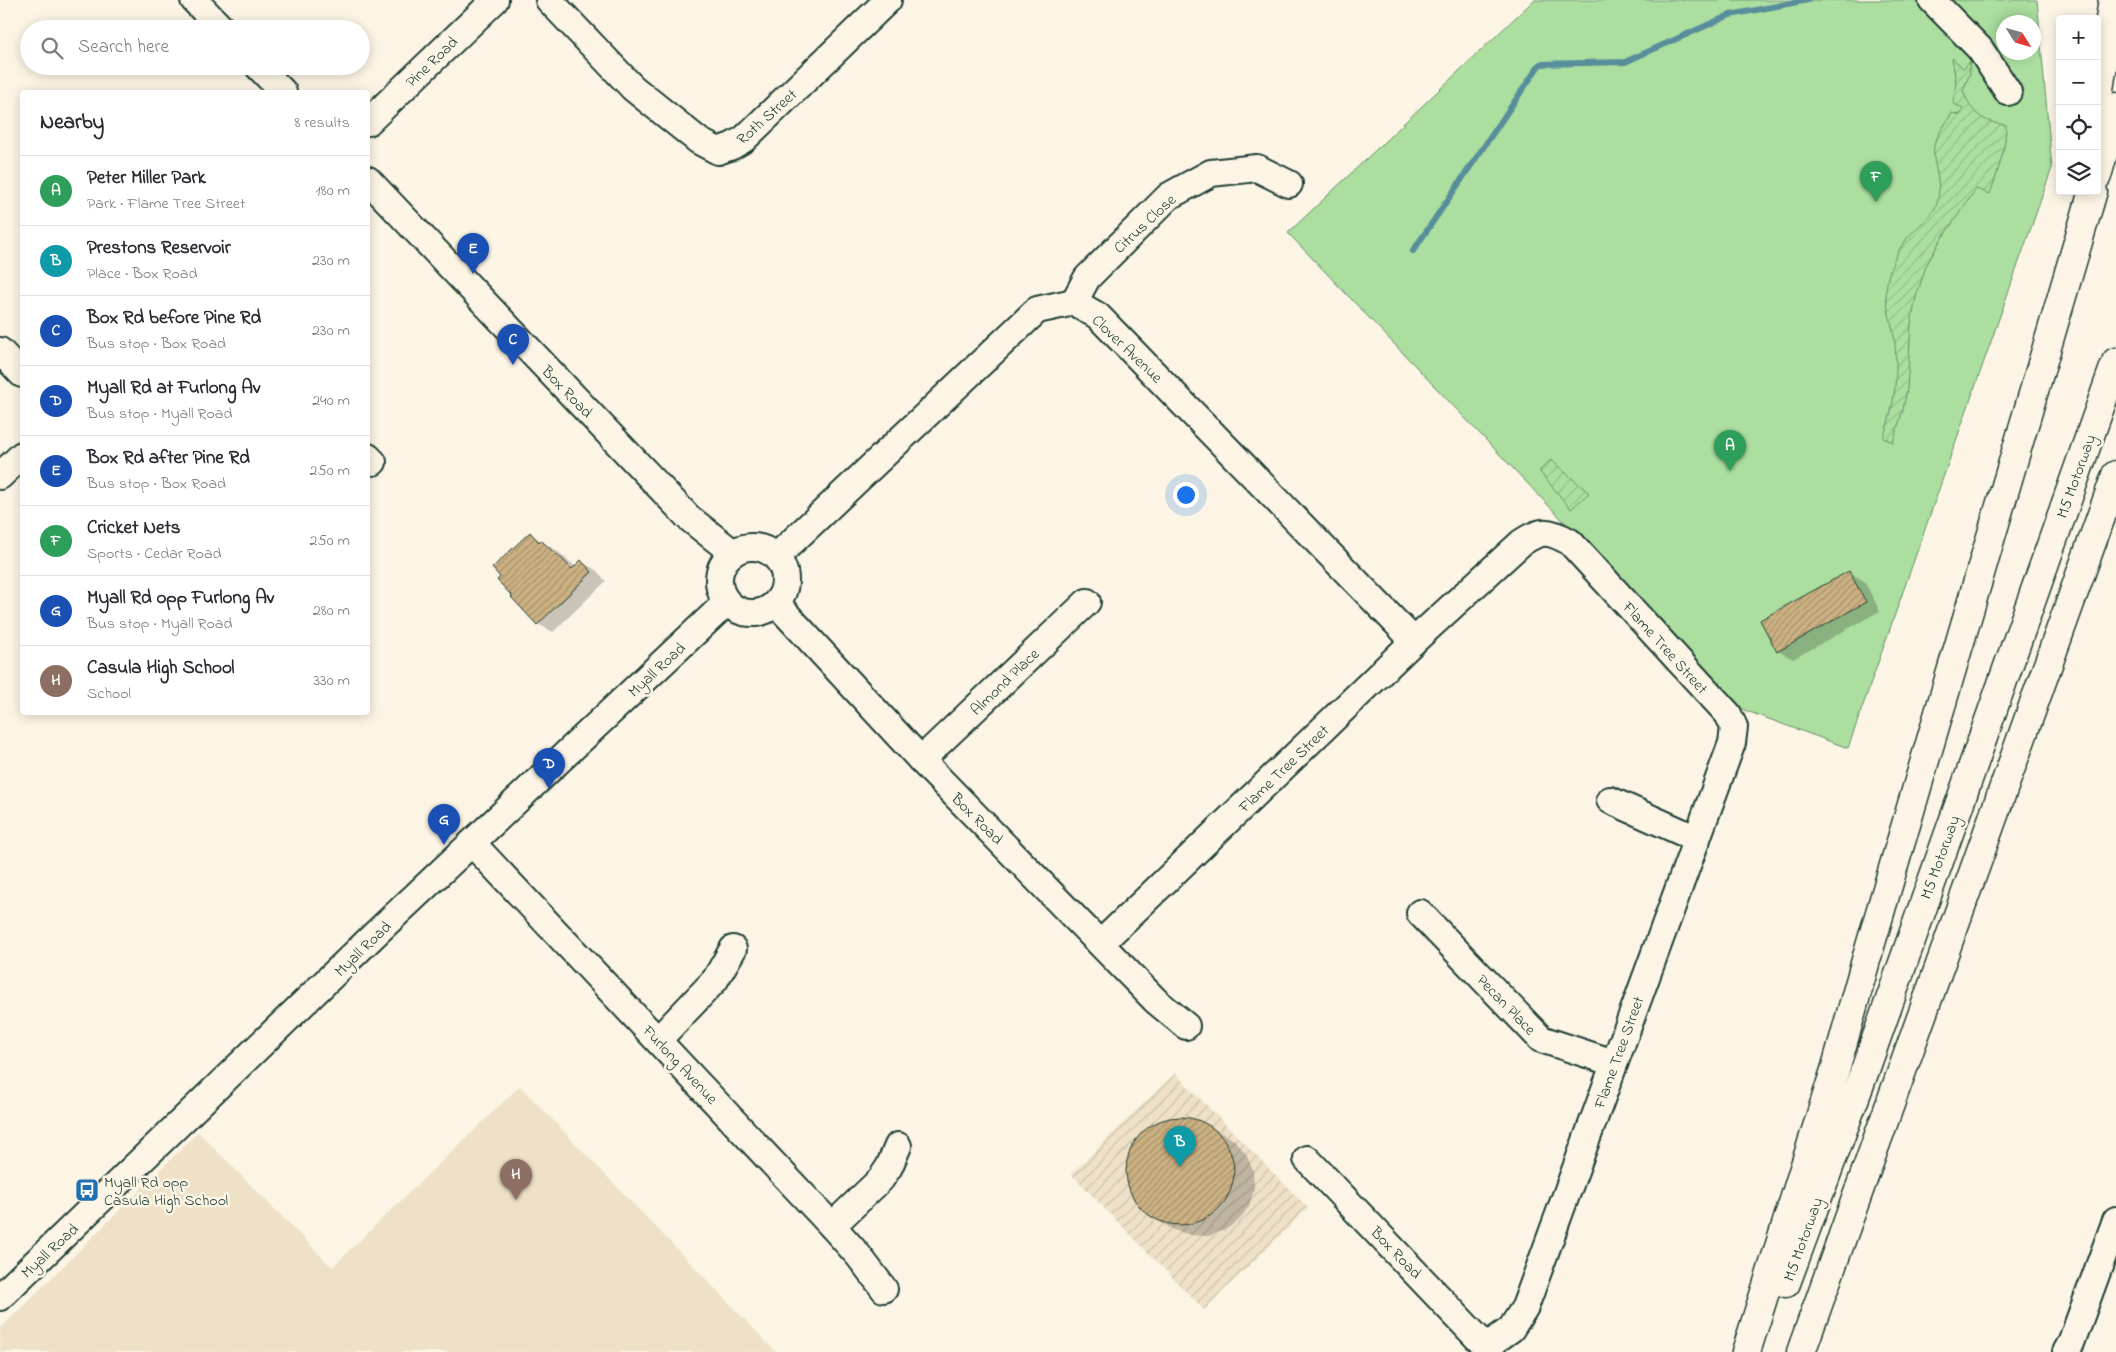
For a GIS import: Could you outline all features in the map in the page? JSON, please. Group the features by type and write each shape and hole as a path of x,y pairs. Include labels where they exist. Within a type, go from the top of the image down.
{"highway":[{"path":"2101,76 2113,0"},
{"path":"2101,161 2116,106"},
{"path":"1929,752 2075,195"},
{"path":"1746,1352 1836,1067 1868,950 1929,752 2092,195"},
{"name":"M5 Motorway","path":"1760,1352 1864,1073 2116,362"},
{"path":"1801,1352 2116,474"}],"street":[{"path":"194,0 213,20"},
{"name":"Pine Road","path":"370,120 495,0"},
{"name":"Roth Street","path":"549,0 633,88 699,141 718,152 744,138 888,0"},
{"path":"1932,0 1980,48 2008,92"},
{"path":"267,75 281,90"},
{"name":"Citrus Close","path":"1074,302 1087,278 1168,196 1211,174 1257,168 1289,184"},
{"name":"Box Road","path":"370,182 689,518 733,553"},
{"path":"776,557 1037,310 1074,302"},
{"name":"Clover Avenue","path":"1074,302 1098,316 1414,641"},
{"path":"0,351 20,372"},
{"path":"0,476 20,457"},
{"name":"Flame Tree Street","path":"1101,943 1414,641 1521,543 1534,534 1554,533 1570,542 1728,714 1734,727 1732,743 1525,1307 1511,1328 1489,1349"},
{"path":"754,546 764,549 776,557 785,573 786,584 783,594 768,610 757,614 746,613 735,609 727,602 718,582 720,570 725,560 733,553 743,548 754,546"},
{"name":"Myall Road","path":"0,1296 373,936 727,602"},
{"name":"Almond Place","path":"920,760 1087,602"},
{"name":"Box Road","path":"776,603 920,760 1101,943 1156,1002 1186,1026"},
{"path":"1610,800 1697,839"},
{"name":"Furlong Avenue","path":"472,843 832,1226 858,1255 884,1289"},
{"name":"Pecan Place","path":"1420,912 1541,1039 1614,1063"},
{"path":"658,1040 715,980 733,949"},
{"path":"832,1226 881,1179 889,1167 898,1146"},
{"name":"Box Road","path":"1307,1159 1489,1349"},
{"path":"2066,1352 2116,1220"}],"shaded area":[{"path":"1175,1073 1308,1208 1204,1310 1071,1174"},
{"path":"520,1086 776,1352 0,1352 0,1329 198,1132 332,1267"}],"green space":[{"path":"1534,0 2037,0 2038,15 1996,15 1996,60 2041,60 2041,45 2052,168 1848,748 1744,710 1288,233"},
{"path":"1952,58 1964,69 1969,62 1970,73 1963,91 1970,106 1979,116 1990,122 2006,125 2005,143 1990,194 1976,189 1940,241 1926,266 1916,297 1911,324 1907,389 1893,442 1883,438 1893,401 1896,376 1893,332 1887,303 1887,284 1891,268 1901,246 1925,221 1936,206 1939,189 1934,157 1935,142 1952,113 1960,115 1963,109 1953,103 1956,83"},
{"path":"1551,460 1589,493 1571,509 1540,472"}],"building":[{"path":"530,532 539,542 541,540 572,569 581,560 592,572 537,625 497,580 500,577 492,568"},
{"path":"1849,571 1866,602 1777,652 1760,620"},
{"path":"1180,1117 1201,1121 1219,1132 1230,1150 1234,1171 1230,1192 1219,1210 1201,1221 1180,1225 1159,1221 1141,1210 1130,1192 1126,1171 1130,1150 1141,1132 1159,1121"}],"waterway":[{"path":"1413,251 1540,64 1625,62 1730,15 1808,0"}],"place":[{"name":"Cricket Nets","path":"1876,202"},
{"name":"Box Rd after Pine Rd","path":"473,274"},
{"name":"Box Rd before Pine Rd","path":"513,365"},
{"name":"Peter Miller Park","path":"1730,471"},
{"name":"Myall Rd at Furlong Av","path":"549,789"},
{"name":"Myall Rd opp Furlong Av","path":"444,845"},
{"name":"Prestons Reservoir","path":"1180,1167"},
{"name":"Myall Rd opp Casula High School","path":"87,1190"},
{"name":"Casula High School","path":"516,1200"}]}
